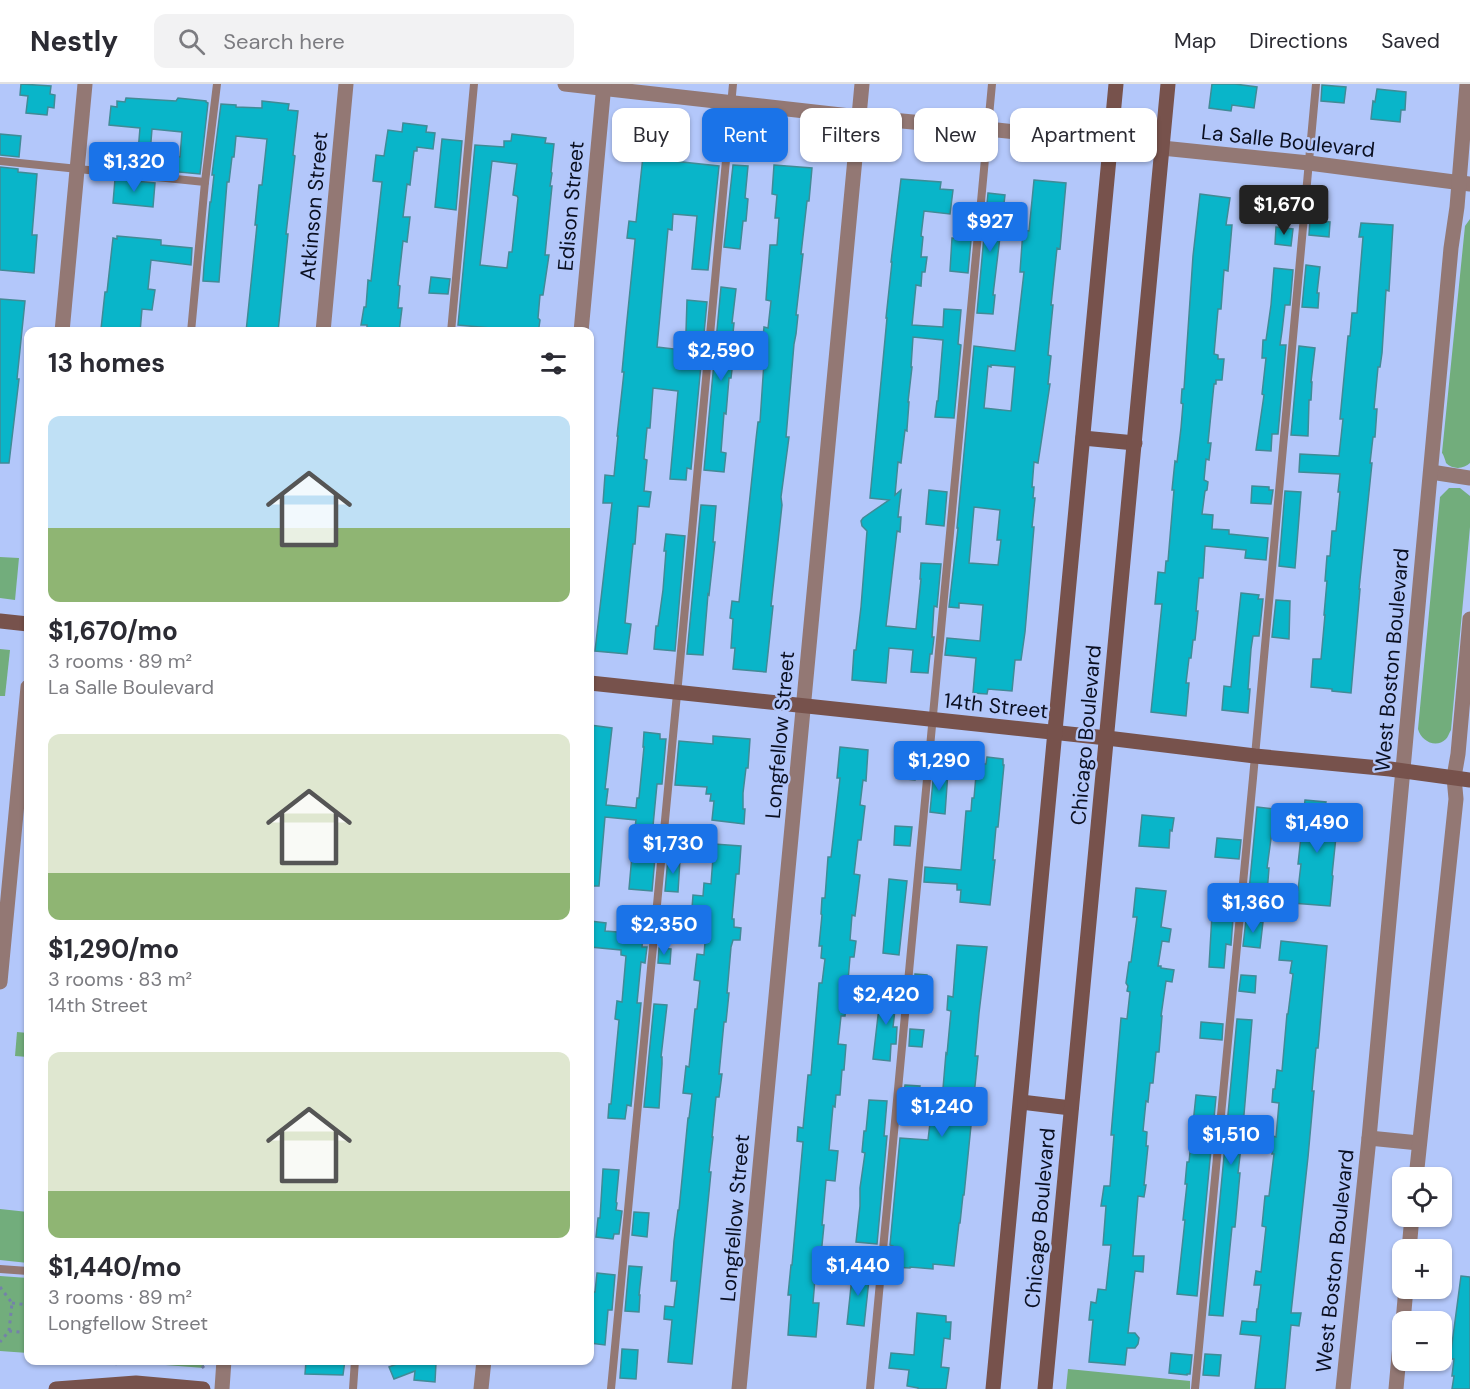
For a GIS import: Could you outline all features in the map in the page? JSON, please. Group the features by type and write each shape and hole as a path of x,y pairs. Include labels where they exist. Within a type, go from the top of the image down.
{"street":[{"path":"62,327 85,84"},
{"name":"Atkinson Street","path":"323,327 346,84"},
{"name":"La Salle Boulevard","path":"565,84 604,86 800,110"},
{"name":"Longfellow Street","path":"860,108 862,84"},
{"name":"Chicago Boulevard","path":"1114,108 1116,84"},
{"name":"Chicago Boulevard","path":"1045,1389 1168,84"},
{"name":"West Boston Boulevard","path":"1343,1389 1369,1138 1431,472 1464,183 1467,84"},
{"name":"Edison Street","path":"581,327 604,86"},
{"name":"La Salle Boulevard","path":"1157,147 1309,163 1464,183"},
{"name":"Longfellow Street","path":"740,1389 855,162"},
{"name":"Chicago Boulevard","path":"993,1389 1108,162"},
{"path":"1083,438 1135,443"},
{"path":"1431,472 1470,478"},
{"path":"1417,1167 1456,800 1454,777 1470,619"},
{"path":"0,621 24,624"},
{"name":"14th Street","path":"594,683 1402,770 1470,780"},
{"path":"0,982 24,729"},
{"path":"1021,1102 1071,1108"},
{"name":"West Boston Boulevard","path":"1369,1138 1419,1143"},
{"path":"222,1389 224,1365"},
{"path":"481,1389 483,1365"},
{"path":"1396,1389 1398,1371"},
{"path":"56,1389 136,1383 203,1389"}],"lane":[{"path":"191,327 217,84"},
{"path":"451,327 474,84"},
{"path":"612,1389 733,84"},
{"path":"989,108 992,84"},
{"path":"1195,1389 1316,84"},
{"path":"0,161 205,182"},
{"path":"870,1389 984,162"},
{"path":"0,1269 24,1271"},
{"path":"353,1389 355,1365"}],"path":[{"path":"0,1287 12,1303 9,1331 0,1342"},
{"path":"12,1303 24,1304"},
{"path":"9,1331 24,1333"}],"green space":[{"path":"1470,219 1470,463 1458,468 1446,463 1442,453 1465,226"},
{"path":"1449,488 1460,488 1470,496 1470,527 1451,730 1446,739 1434,743 1422,737 1418,729 1440,497"},
{"path":"0,557 19,558 15,600 0,598"},
{"path":"0,649 10,650 5,696 0,696"},
{"path":"17,1032 24,1033 24,1057 15,1056"},
{"path":"0,1209 24,1212 24,1263 0,1260"},
{"path":"0,1276 24,1278 24,1353 0,1351"},
{"path":"165,1365 204,1365 204,1368"},
{"path":"1068,1369 1190,1381 1190,1389 1066,1389"}],"building":[{"path":"21,84 51,86 50,94 55,95 54,108 48,107 47,115 26,113 28,96 20,95"},
{"path":"1212,84 1257,87 1254,108 1232,105 1231,111 1209,108"},
{"path":"1322,85 1346,87 1344,103 1321,101"},
{"path":"1377,89 1406,92 1405,110 1401,110 1400,122 1371,119"},
{"path":"126,98 176,101 178,98 206,101 208,103 200,174 115,166 117,150 138,152 140,128 109,125 111,106 117,107 117,101 125,102","holes":["152,129 182,132 180,157 150,154"]},
{"path":"262,101 289,104 288,110 298,111 279,327 247,327 259,185 262,185 267,139 236,136 234,157 232,157 229,182 227,182 219,282 203,281 221,104 262,108"},
{"path":"403,123 427,126 426,132 435,133 433,149 417,147 417,151 414,151 410,185 407,184 403,217 410,217 407,242 403,241 398,285 400,286 398,308 402,308 400,327 367,327 367,325 361,325 364,307 366,307 368,280 371,281 382,182 373,181 376,155 384,156 388,130 402,132"},
{"path":"0,134 21,136 19,157 0,155"},
{"path":"512,134 546,138 545,143 554,144 545,255 549,255 543,295 540,295 539,327 458,325 475,145 504,147 504,141 511,141","holes":["492,161 517,164 513,195 518,198 512,252 509,252 507,268 480,265"]},
{"path":"442,139 462,141 456,210 435,207"},
{"path":"642,162 682,162 719,166 708,270 692,269 697,216 673,214 672,230 668,229 657,347 682,350 684,332 686,332 687,300 707,302 691,469 687,468 686,480 670,479 678,391 653,388 650,428 647,428 644,459 647,460 644,491 651,492 649,507 638,506 625,623 631,624 627,654 595,651 612,503 603,503 605,475 614,476 635,241 635,239 627,238 629,221 636,222"},
{"path":"733,165 748,166 745,198 748,199 746,221 743,221 740,249 724,247"},
{"path":"774,165 812,168 801,254 803,254 786,437 789,437 781,497 766,672 733,669 735,648 731,648 733,619 730,618 732,601 739,602 756,439 758,422 760,422 764,362 756,361 758,347 762,347 764,327 768,328 771,301 766,300 770,245 777,245 779,218 775,218 777,195 772,194"},
{"path":"0,167 37,174 32,235 37,235 34,273 0,270"},
{"path":"115,179 155,183 153,207 113,203"},
{"path":"901,179 941,182 940,189 953,190 950,214 924,211 921,257 927,257 925,272 922,272 921,286 916,285 912,325 943,327 944,309 961,310 958,344 961,345 954,418 935,417 943,340 913,337 907,431 905,430 901,463 898,462 895,495 901,490 898,517 901,517 900,532 897,531 886,626 916,629 921,563 941,564 937,607 934,606 932,637 934,637 928,673 911,672 913,650 889,648 886,683 852,680 867,531 861,521 889,500 870,498 891,262"},
{"path":"1034,180 1066,183 1060,249 1057,248 1051,305 1053,305 1048,355 1051,356 1048,384 1050,384 1038,463 1034,462 1032,487 1034,487 1033,498 1035,498 1032,527 1034,527 1021,660 1015,660 1012,691 988,689 987,694 973,693 976,658 945,655 947,638 980,641 983,605 959,603 959,608 949,607 974,346 1015,351 1024,272 1020,272 1023,230 1029,231","holes":["991,365 1015,367 1011,411 984,408 988,366 991,367","974,507 1000,510 997,540 1001,540 998,565 969,563"]},
{"path":"988,193 1005,195 993,295 995,295 993,314 977,313"},
{"path":"1200,194 1230,198 1226,225 1232,225 1228,271 1224,270 1214,354 1218,355 1218,359 1224,359 1222,380 1216,380 1214,384 1208,443 1211,443 1209,460 1206,459 1204,480 1208,482 1202,514 1213,515 1212,529 1229,530 1229,534 1268,538 1266,560 1245,558 1246,550 1205,546 1203,578 1199,578 1195,640 1193,640 1191,658 1189,658 1186,683 1189,683 1186,716 1151,712 1162,604 1155,604 1158,572 1165,573 1166,561 1168,561 1174,490 1172,490 1181,428 1182,389 1184,389 1193,256"},
{"path":"1310,220 1330,222 1329,237 1309,235"},
{"path":"1361,223 1393,225 1389,291 1386,290 1382,353 1380,367 1378,367 1374,409 1377,409 1375,437 1373,437 1370,463 1372,463 1351,693 1311,687 1313,659 1321,659 1327,556 1330,556 1332,531 1336,531 1340,474 1299,472 1300,454 1339,456 1348,336 1350,336 1352,313 1357,313 1363,237 1359,237"},
{"path":"1276,227 1293,229 1291,246 1275,244"},
{"path":"117,236 161,240 161,245 192,248 191,265 151,260 148,289 155,290 152,310 142,309 140,327 101,327 113,238 117,239"},
{"path":"952,238 971,240 968,273 950,271"},
{"path":"1306,265 1320,267 1318,308 1302,307"},
{"path":"1274,268 1293,270 1290,305 1285,305 1280,345 1286,345 1278,434 1272,434 1271,451 1256,450 1264,395 1262,394 1266,358 1262,358 1263,340 1266,340"},
{"path":"431,277 450,279 448,294 429,293"},
{"path":"721,287 736,289 731,353 734,353 726,414 724,413 721,452 726,453 724,472 704,470"},
{"path":"0,299 25,301 9,463 0,463"},
{"path":"1299,346 1315,348 1311,400 1309,400 1308,436 1291,435"},
{"path":"1252,486 1269,487 1269,490 1273,490 1271,504 1251,503"},
{"path":"929,490 947,492 944,526 926,524"},
{"path":"1285,491 1301,492 1295,568 1279,566"},
{"path":"701,505 716,506 713,542 715,542 703,655 687,654"},
{"path":"666,534 685,536 675,651 654,649 663,590"},
{"path":"1241,593 1259,595 1258,599 1263,599 1259,636 1253,636 1251,649 1248,713 1222,710 1224,686 1231,687"},
{"path":"1276,600 1290,601 1289,639 1272,637"},
{"path":"594,726 612,728 605,789 608,789 606,805 636,808 637,798 639,798 644,732 660,734 660,739 666,739 662,784 657,784 648,857 655,857 652,891 629,889 636,820 605,817 599,886 594,886"},
{"path":"713,736 750,739 743,793 744,824 712,820 714,801 710,801 711,794 706,794 707,787 675,785 679,741 713,744"},
{"path":"840,747 868,750 866,781 863,780 860,805 865,806 854,874 860,875 855,916 852,915 850,940 856,941 854,957 850,957 845,1016 841,1016 838,1044 846,1045 844,1070 842,1070 840,1095 836,1095 835,1107 833,1106 829,1150 838,1151 835,1181 826,1180 821,1255 817,1254 813,1303 819,1303 816,1337 788,1335 791,1295 788,1295 803,1142 797,1141 798,1127 803,1128 808,1075 811,1075 819,983 822,983 825,959 821,958 822,946 819,946 822,898 825,898 828,857 831,857 840,778 837,778"},
{"path":"987,757 1003,759 1004,765 990,905 960,902 961,890 957,890 957,884 924,882 925,867 961,870 966,811 971,811 977,764 986,764"},
{"path":"899,761 916,763 915,780 897,778"},
{"path":"934,770 948,771 945,814 930,812"},
{"path":"1305,800 1326,802 1325,806 1339,808 1330,906 1292,903 1293,889 1298,890 1301,864 1298,864"},
{"path":"1257,807 1275,809 1267,868 1269,868 1267,893 1249,891"},
{"path":"1142,815 1174,818 1172,831 1170,830 1169,848 1139,846"},
{"path":"895,826 912,827 910,846 894,845"},
{"path":"1217,838 1241,840 1239,859 1215,857"},
{"path":"714,844 741,846 732,919 734,919 734,927 741,928 740,940 733,940 731,947 727,993 729,993 719,1074 722,1074 719,1097 716,1097 692,1364 668,1362 672,1320 664,1319 665,1306 674,1307 677,1281 671,1281 674,1241 692,1094 683,1093 686,1066 689,1067 700,981 694,980 697,954 704,955 706,929 703,929 705,909 692,908 693,895 703,896 704,883 711,884"},
{"path":"668,858 680,859 678,892 665,891"},
{"path":"889,879 907,881 899,955 883,953"},
{"path":"1136,888 1166,891 1161,927 1171,929 1169,942 1162,941 1158,966 1174,970 1172,982 1166,981 1159,1052 1156,1052 1153,1083 1150,1083 1148,1102 1146,1101 1143,1131 1147,1132 1146,1146 1148,1146 1144,1185 1146,1185 1144,1197 1138,1196 1133,1256 1144,1256 1143,1272 1135,1271 1128,1333 1135,1333 1139,1338 1135,1348 1127,1348 1125,1365 1089,1362 1093,1320 1089,1320 1091,1302 1096,1303 1098,1289 1106,1290 1111,1245 1103,1245 1106,1206 1101,1206 1104,1186 1110,1186 1114,1135 1111,1135 1121,1018 1127,1019 1130,992 1127,991 1126,983 1137,917 1133,917"},
{"path":"1212,914 1233,918 1231,945 1226,944 1224,968 1209,967"},
{"path":"1246,920 1263,922 1260,948 1243,946"},
{"path":"594,922 606,923 605,931 643,934 642,947 647,947 645,963 641,962 637,1003 641,1003 631,1106 627,1105 625,1119 608,1118 619,1020 615,1019 617,1001 622,1002 626,956 621,955 621,950 594,947"},
{"path":"1281,941 1327,946 1291,1313 1301,1313 1299,1326 1291,1325 1285,1389 1255,1389 1261,1336 1240,1334 1242,1321 1256,1322 1261,1285 1254,1285 1256,1271 1261,1272 1266,1227 1262,1226 1265,1196 1269,1196 1274,1154 1272,1154 1273,1136 1276,1137 1279,1103 1272,1102 1273,1089 1275,1089 1277,1070 1282,1071 1293,974 1290,973 1292,961 1279,960"},
{"path":"957,945 987,947 975,1056 978,1056 964,1195 954,1266 933,1264 933,1269 892,1267 893,1246 890,1245 900,1138 928,1140 930,1123 940,1124 951,1011 947,1010 948,996 953,997"},
{"path":"659,948 671,949 670,964 658,963"},
{"path":"915,974 927,975 926,991 914,990"},
{"path":"1241,975 1256,976 1255,993 1239,991"},
{"path":"881,990 897,992 893,1027 897,1027 896,1044 891,1044 890,1061 873,1059"},
{"path":"654,1004 667,1005 661,1057 659,1108 644,1107"},
{"path":"1237,1019 1252,1020 1235,1227 1232,1227 1223,1316 1209,1315"},
{"path":"1201,1022 1223,1024 1222,1040 1200,1038"},
{"path":"910,1029 924,1030 922,1047 909,1046"},
{"path":"905,1085 920,1086 918,1104 903,1102"},
{"path":"1196,1095 1216,1097 1197,1296 1177,1294 1185,1220 1183,1220 1187,1162 1189,1162"},
{"path":"869,1100 887,1101 884,1136 887,1136 877,1244 856,1242 865,1153 862,1152"},
{"path":"603,1169 619,1170 616,1210 622,1211 619,1234 614,1234 613,1239 596,1237 598,1218 600,1218"},
{"path":"634,1212 649,1213 647,1237 632,1235"},
{"path":"629,1266 642,1267 639,1312 625,1311"},
{"path":"853,1268 870,1270 864,1326 847,1324"},
{"path":"597,1273 615,1275 612,1310 608,1310 605,1345 594,1344"},
{"path":"1461,1276 1470,1277 1470,1389 1452,1389 1454,1359 1452,1359"},
{"path":"917,1313 946,1316 946,1322 951,1322 950,1339 944,1338 941,1367 949,1368 946,1389 918,1389 907,1386 909,1370 889,1368 891,1353 914,1355"},
{"path":"622,1349 638,1350 636,1379 620,1378"},
{"path":"1171,1353 1192,1355 1190,1374 1169,1373"},
{"path":"1205,1354 1221,1355 1219,1376 1203,1375"},
{"path":"306,1365 344,1365 343,1375 305,1374"},
{"path":"436,1365 435,1382 414,1380 415,1371 394,1379 389,1367"}]}
